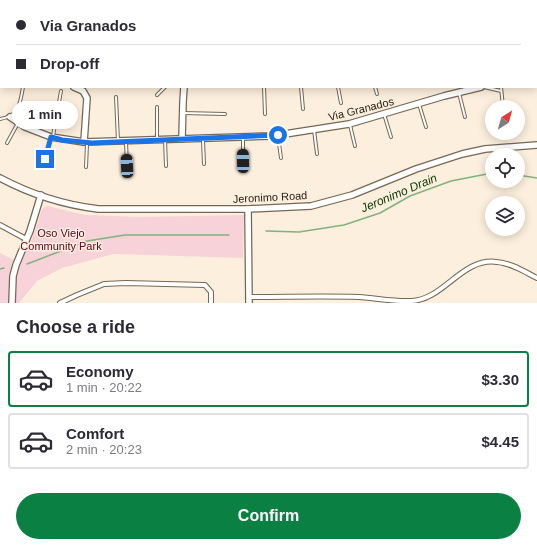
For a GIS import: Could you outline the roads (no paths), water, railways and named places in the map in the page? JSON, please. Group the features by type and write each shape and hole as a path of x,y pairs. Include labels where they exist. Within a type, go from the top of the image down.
{"street":[{"path":"76,88 83,91 87,98 85,142"},
{"path":"182,140 184,88"},
{"name":"Via Granados","path":"10,117 25,127 52,137 85,142 182,140 278,135 349,124 476,88"},
{"name":"Jeronimo Road","path":"0,178 41,195 66,203 98,208 248,209 311,206 352,195 416,169 462,154 485,149 537,145"},
{"path":"12,303 15,269 41,195"},
{"path":"248,209 249,300 359,297 412,301 425,298 438,291 468,269 476,265 497,262 507,264 537,278"},
{"path":"0,225 26,239"},
{"path":"60,303 104,284 126,283 205,285 211,292 211,303"}],"lane":[{"path":"296,0 301,0"},
{"path":"0,119 10,117 18,109 20,106 23,88"},
{"path":"158,95 164,88"},
{"path":"264,88 265,114"},
{"path":"301,88 303,109"},
{"path":"338,88 341,103"},
{"path":"375,88 377,94"},
{"path":"488,88 501,91 502,100"},
{"path":"45,159 52,137 61,91"},
{"path":"458,92 465,117"},
{"path":"116,97 118,142"},
{"path":"419,104 426,127"},
{"path":"156,107 157,140"},
{"path":"182,113 225,114"},
{"path":"384,113 391,137"},
{"path":"7,143 18,123"},
{"path":"349,124 355,146"},
{"path":"314,129 317,154"},
{"path":"278,135 281,158"},
{"path":"243,137 243,161"},
{"path":"203,138 204,164"},
{"path":"165,140 166,166"},
{"path":"126,141 127,166"},
{"path":"85,142 86,167"}],"waterway":[{"name":"Jeronimo Drain","path":"266,231 299,232 344,225 380,213 410,196 451,181 485,174"},
{"name":"Jeronimo Drain","path":"525,176 537,178"},
{"name":"Jeronimo Drain","path":"27,264 87,241 125,235 229,235"},
{"name":"Jeronimo Drain","path":"0,269 4,268"}],"park label":[{"name":"Oso Viejo Community Park","path":"61,239"}]}
